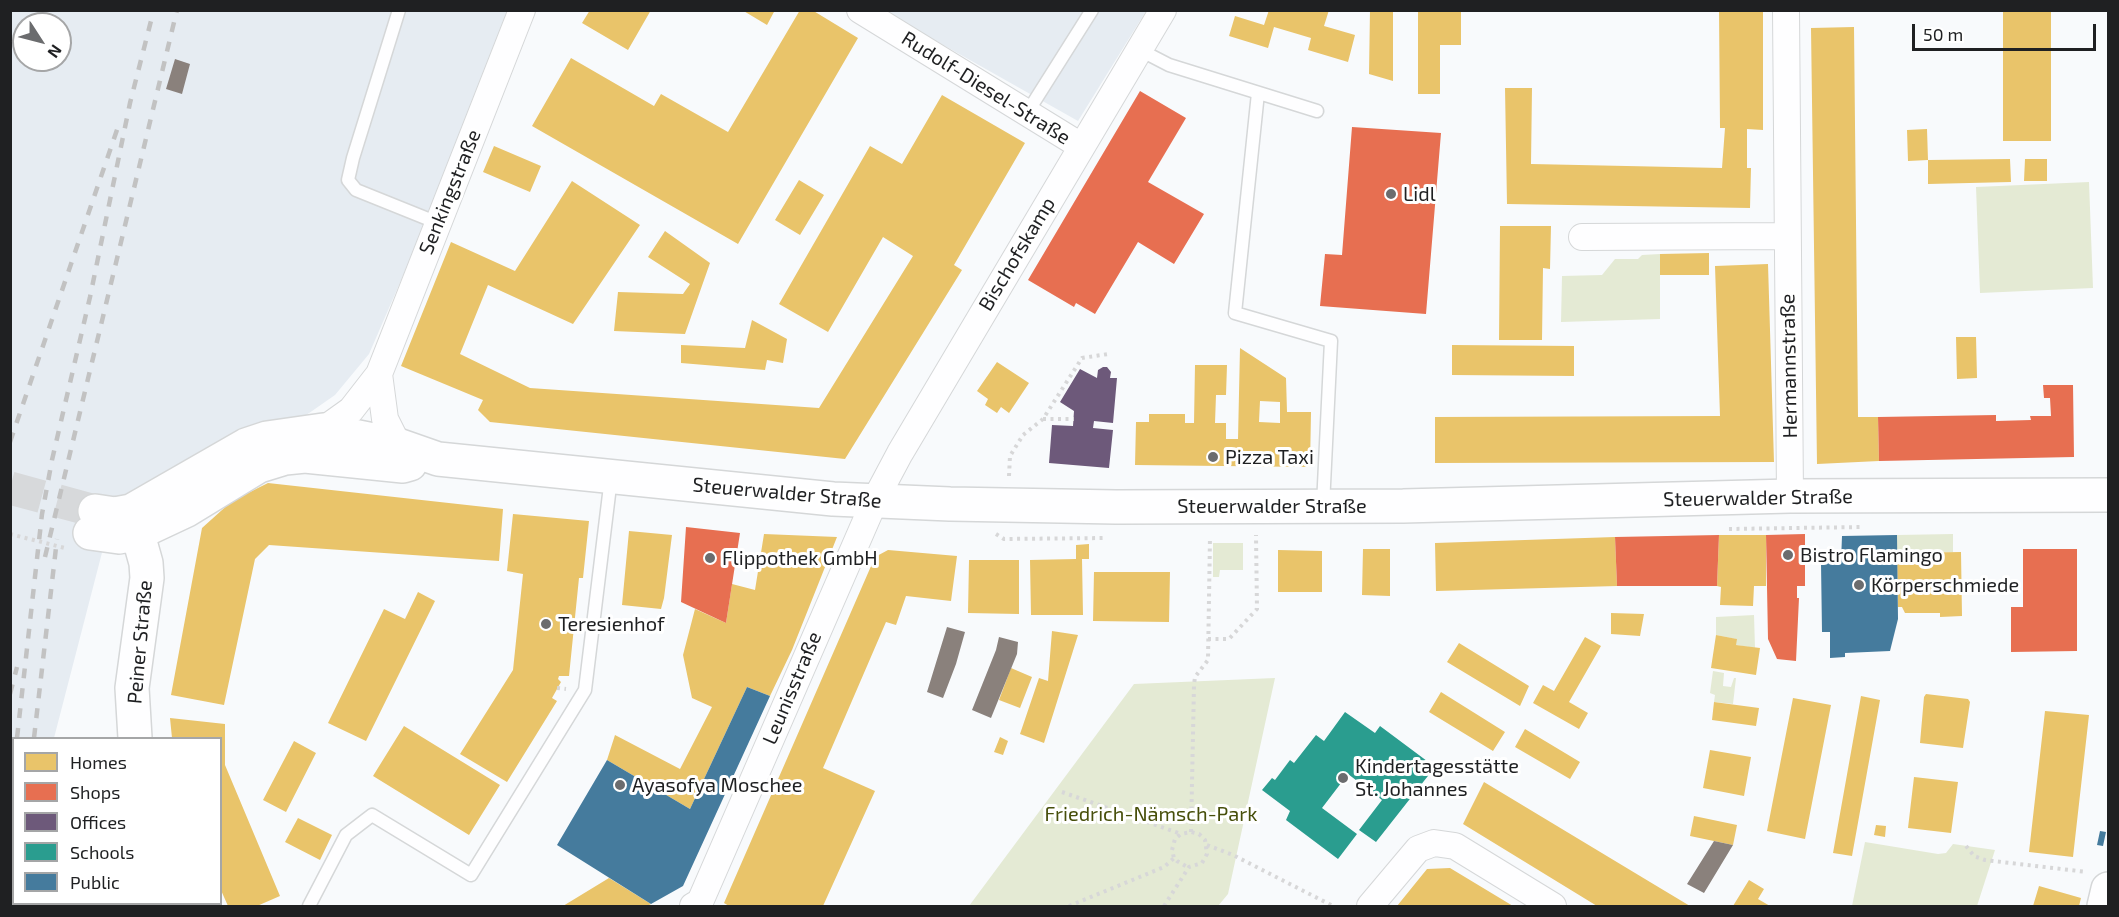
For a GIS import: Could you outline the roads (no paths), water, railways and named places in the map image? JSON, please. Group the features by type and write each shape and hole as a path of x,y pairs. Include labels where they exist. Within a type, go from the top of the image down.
{"street":[{"name":"Senkingstraße","path":"323,430 351,410 379,374 522,10"},
{"name":"Rudolf-Diesel-Straße","path":"860,10 1081,146"},
{"name":"Bischofskamp","path":"875,500 906,442 1163,10"},
{"name":"Hermannstraße","path":"1786,10 1790,496"},
{"path":"1582,237 1787,236"},
{"name":"Senkingstraße","path":"379,374 385,419 398,445"},
{"name":"Steuerwalder Straße","path":"134,522 246,445 267,438 323,430 398,445 438,459 832,499 1116,507 1415,505 1790,496 2109,495"},
{"name":"Steuerwalder Straße","path":"134,522 187,510 259,466 285,458 305,456 403,465 438,459"},
{"name":"Leunisstraße","path":"699,905 875,500"},
{"path":"92,522 119,537 134,522"},
{"name":"Peiner Straße","path":"134,522 146,563 147,578 132,688 135,737"},
{"path":"1370,906 1418,849 1434,843 1455,846 1554,906"},
{"path":"2103,881 2104,906"}],"lane":[{"path":"399,10 348,180 356,190 438,223"},
{"path":"1028,113 1092,10"},
{"path":"1140,50 1169,65 1317,111"},
{"path":"1258,93 1235,313 1331,341 1323,505"},
{"path":"309,906 346,835 372,815 471,875 585,690 611,477"}],"tunnel":[{"path":"10,488 95,511"}],"railway":[{"path":"45,557 177,10"},
{"path":"17,737 42,514 52,460 90,297 130,103 153,13"},
{"path":"10,442 118,127"},
{"path":"34,737 57,539"},
{"path":"10,694 17,667"},
{"path":"10,820 12,800"}],"place":[{"name":"Lidl","path":"1391,194"},
{"name":"Pizza Taxi","path":"1213,457"},
{"name":"Bistro Flamingo","path":"1788,555"},
{"name":"Flippothek GmbH","path":"710,558"},
{"name":"Körperschmiede","path":"1859,585"},
{"name":"Teresienhof","path":"546,624"},
{"name":"Kindertagesstätte St. Johannes","path":"1343,778"},
{"name":"Ayasofya Moschee","path":"620,785"}],"park label":[{"name":"Friedrich-Nämsch-Park","path":"1151,814"}]}
